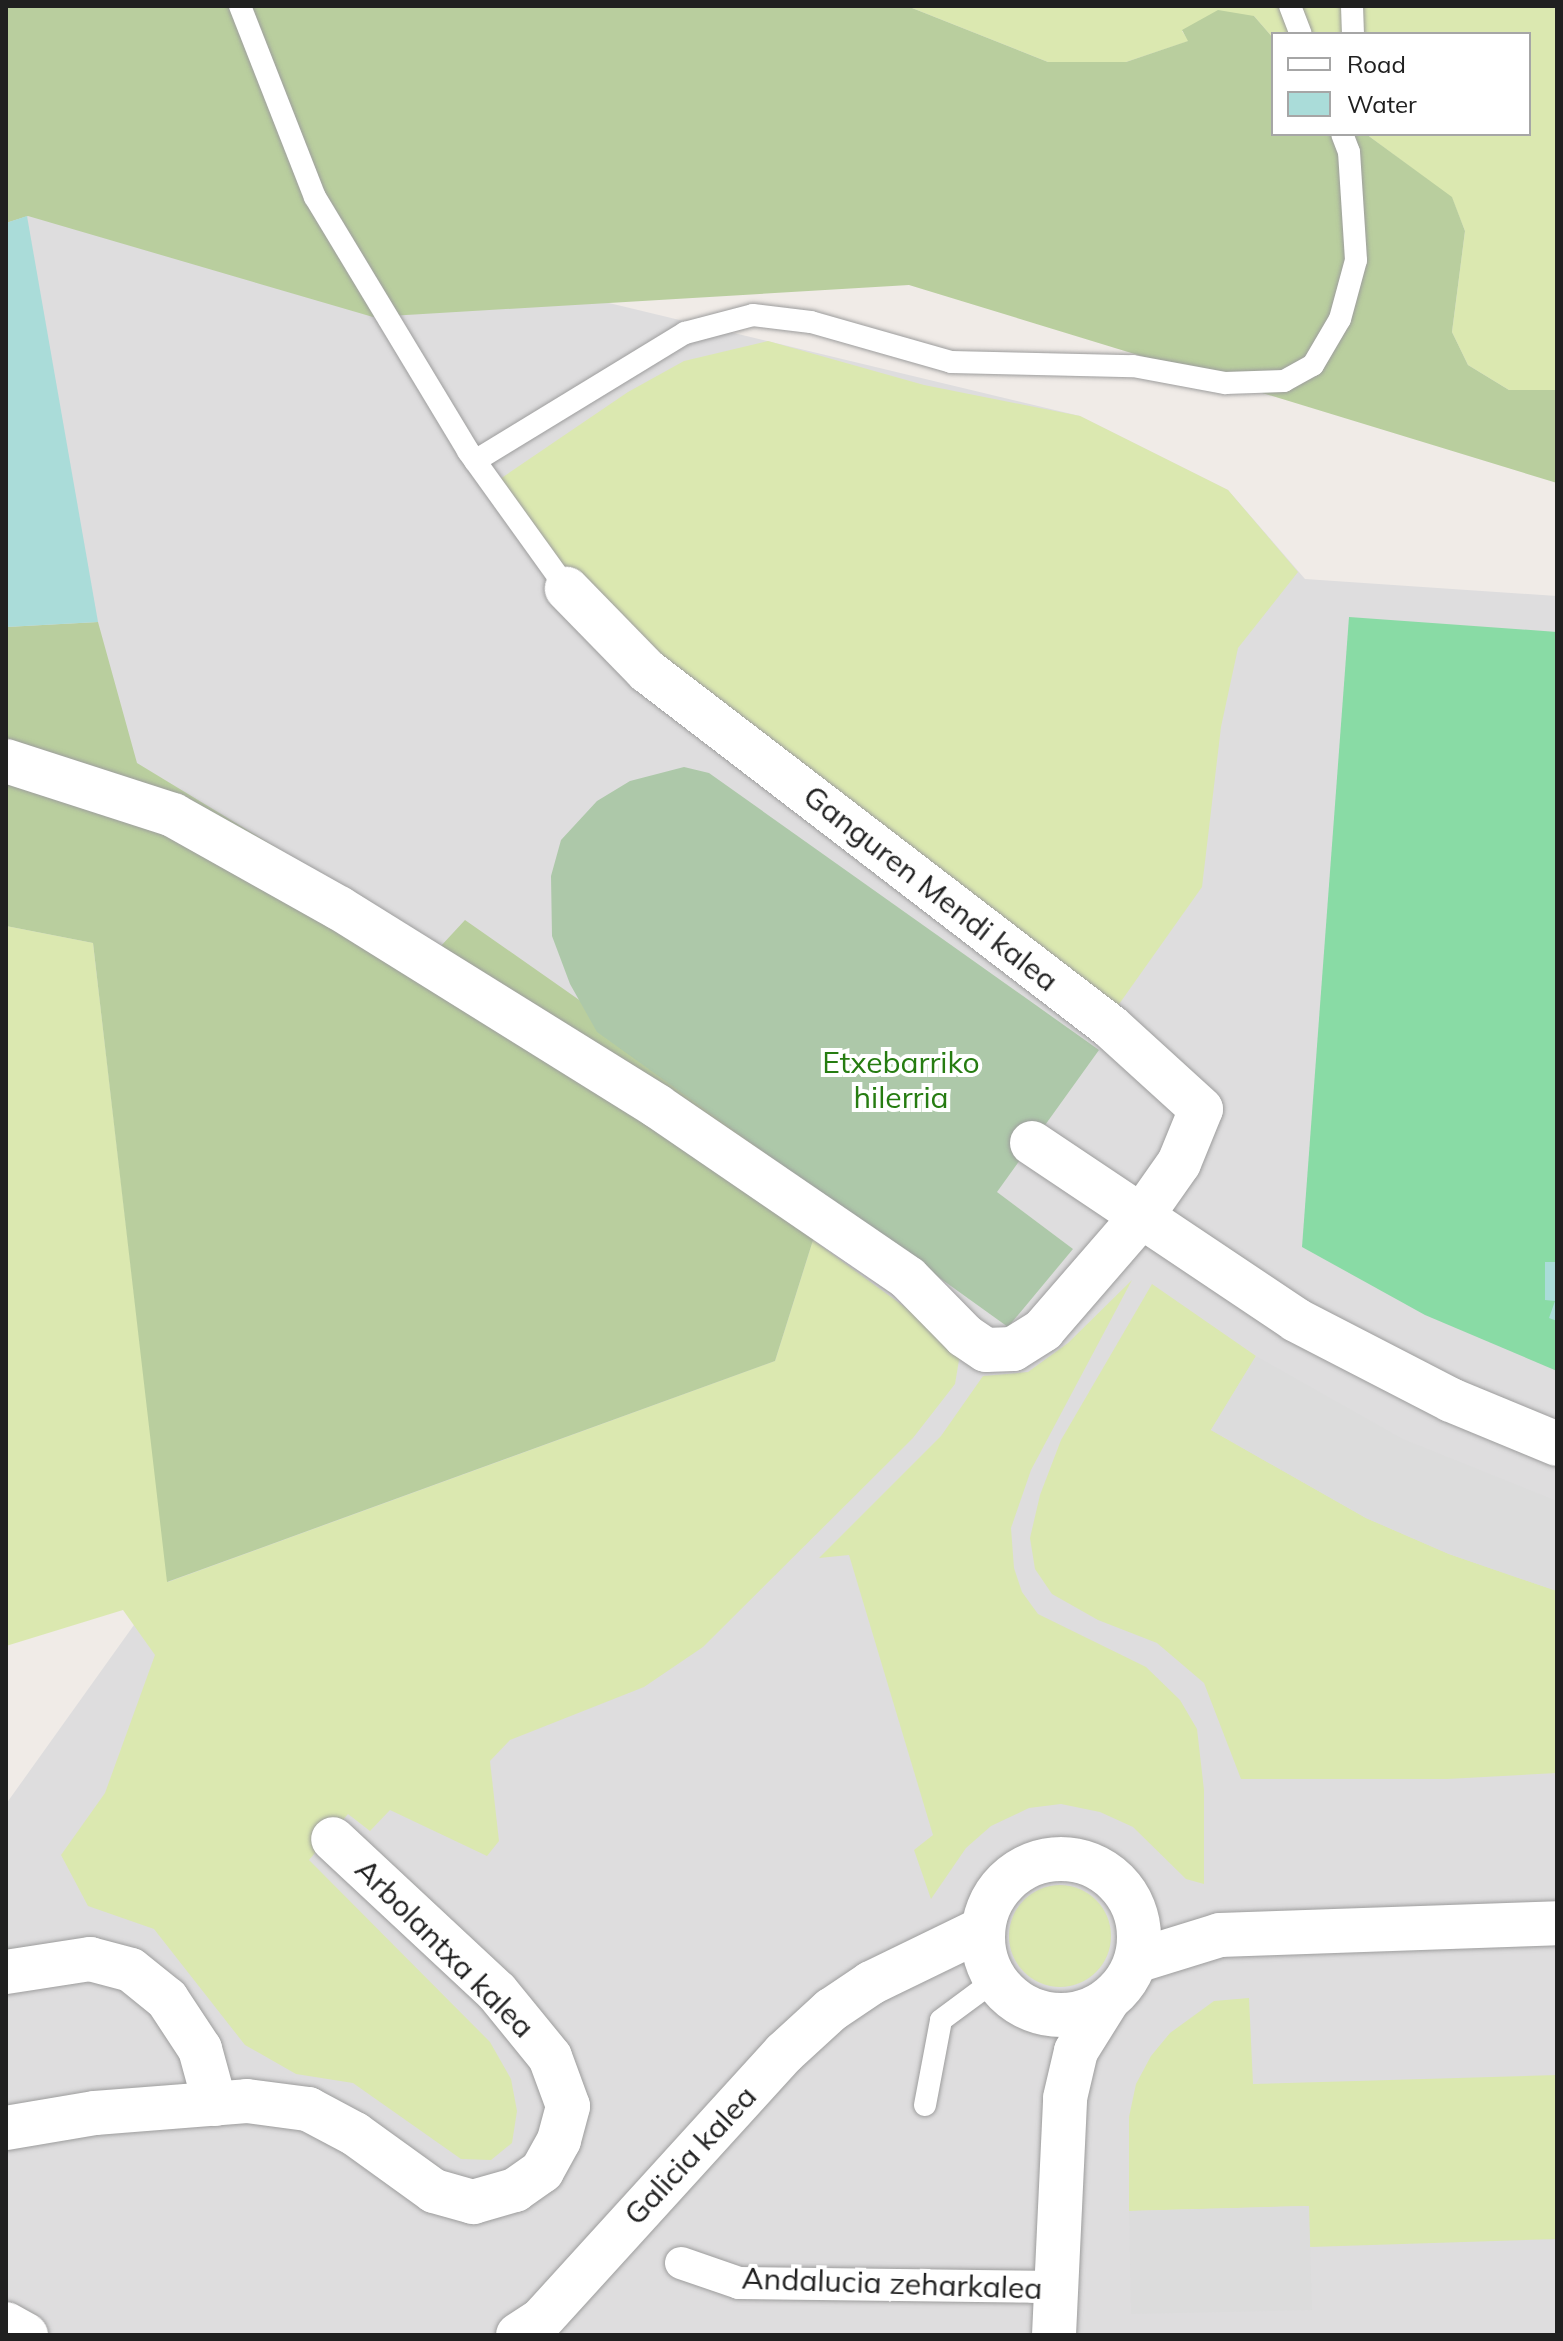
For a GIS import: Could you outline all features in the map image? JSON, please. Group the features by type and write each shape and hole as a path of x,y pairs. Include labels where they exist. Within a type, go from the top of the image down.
{"street":[{"name":"Ganguren Mendi kalea","path":"567,589 647,671 1111,1027 1201,1109 1179,1163 1141,1217"},
{"path":"6,761 173,815 339,908 657,1106 908,1278 965,1336 986,1350 1013,1349 1043,1330 1141,1217"},
{"path":"1032,1143 1283,1312 1363,1357 1557,1444"},
{"name":"Arbolantxa kalea","path":"6,2128 95,2113 247,2101 308,2109 355,2134 434,2191 473,2202 515,2190 542,2171 559,2140 568,2106 560,2074 535,2036 407,1904 333,1839"},
{"path":"1054,2335 1065,2098 1076,2051 1136,1961 1140,1936 1135,1910 1122,1887 1102,1869 1078,1859 1051,1858 1025,1866 1004,1882 989,1904 982,1929 984,1956 995,1980 1013,2000 1036,2012 1062,2016 1108,2000"},
{"path":"1135,1910 1220,1935"},
{"path":"1136,1961 1220,1935 1557,1923"},
{"name":"Galicia kalea","path":"518,2335 541,2320 784,2053 871,1983 982,1929"},
{"path":"6,1972 90,1959 131,1970 167,1999 200,2049 215,2104"},
{"path":"871,1983 995,1980"},
{"path":"1036,2012 1056,2050 1065,2098"},
{"name":"Andalucia zeharkalea","path":"681,2263 739,2283 1057,2287"},
{"path":"6,2324 26,2335"}],"lane":[{"path":"240,6 315,197 475,461 567,589"},
{"path":"1290,6 1300,32"},
{"path":"1352,6 1353,32"},
{"path":"475,461 685,333 753,315 811,322 951,362 1133,366 1225,383 1284,381 1313,365 1340,319 1356,260 1347,140"},
{"path":"925,2105 941,2020 995,1980"}],"shaded area":[{"path":"6,198 317,233 1080,416 1228,490 1305,579 1557,596 1557,2335 6,2335 6,1804 179,1562 183,848 6,641"},
{"path":"1256,1356 1403,1439 1557,1501 1557,1591 1449,1554 1366,1518 1211,1430"},
{"path":"1309,2206 1312,2310 1131,2314 1129,2211"}],"green space":[{"path":"6,6 907,6 1048,62 1126,62 1188,41 1182,30 1218,10 1254,16 1271,36 1271,136 1369,136 1452,197 1465,231 1452,332 1468,365 1509,390 1557,390 1557,483 909,285 373,317 28,216 6,223"},
{"path":"907,6 1557,6 1557,390 1509,390 1468,365 1452,332 1465,231 1452,198 1369,136 1531,136 1531,32 1271,32 1271,36 1254,16 1182,31 1189,41 1126,62 1048,62"},
{"path":"768,341 924,385 1080,416 1228,490 1298,572 1238,648 1221,727 1202,887 1117,1007 630,635 571,577 500,479 628,392 684,361"},
{"path":"1349,617 1557,632 1557,1371 1425,1315 1302,1247"},
{"path":"98,622 137,763 440,947 465,920 822,1170 813,1240 775,1361 167,1582 93,943 6,926 6,627"},
{"name":"Etxebarriko hilerria","path":"684,767 709,773 1099,1050 997,1192 1073,1249 1008,1327 597,1032 570,984 552,936 551,876 561,840 597,801 630,781"},
{"path":"6,926 93,943 168,1582 775,1361 813,1240 961,1348 955,1384 913,1438 703,1647 644,1687 510,1740 490,1761 499,1841 487,1856 390,1810 370,1831 348,1814 309,1860 490,2042 511,2079 517,2111 512,2143 491,2160 461,2159 353,2083 296,2074 245,2045 154,1929 88,1906 61,1855 105,1793 155,1655 123,1610 6,1646"},
{"path":"1132,1280 1031,1470 1011,1528 1014,1568 1022,1592 1038,1614 1146,1667 1180,1700 1197,1729 1204,1790 1204,1884 1186,1879 1133,1827 1100,1812 1061,1804 1029,1808 991,1826 966,1848 931,1899 914,1850 933,1835 849,1555 819,1558 941,1436 983,1376 1028,1372 1068,1343"},
{"path":"1152,1284 1256,1356 1211,1430 1366,1518 1449,1554 1557,1591 1557,1773 1447,1779 1241,1779 1204,1683 1157,1643 1098,1620 1052,1594 1035,1569 1030,1538 1040,1495 1061,1440"},
{"path":"1060,1885 1089,1893 1103,1907 1111,1936 1103,1965 1089,1979 1060,1987 1031,1979 1017,1965 1009,1936 1017,1907 1031,1893"},
{"path":"1249,1998 1253,2084 1557,2075 1557,2239 1310,2247 1308,2206 1129,2211 1129,2117 1136,2084 1151,2056 1170,2033 1214,2001"}],"water":[{"path":"27,216 98,622 6,627 6,223"},
{"path":"1545,1262 1557,1262 1557,1321 1549,1318 1555,1301 1545,1300"}]}
